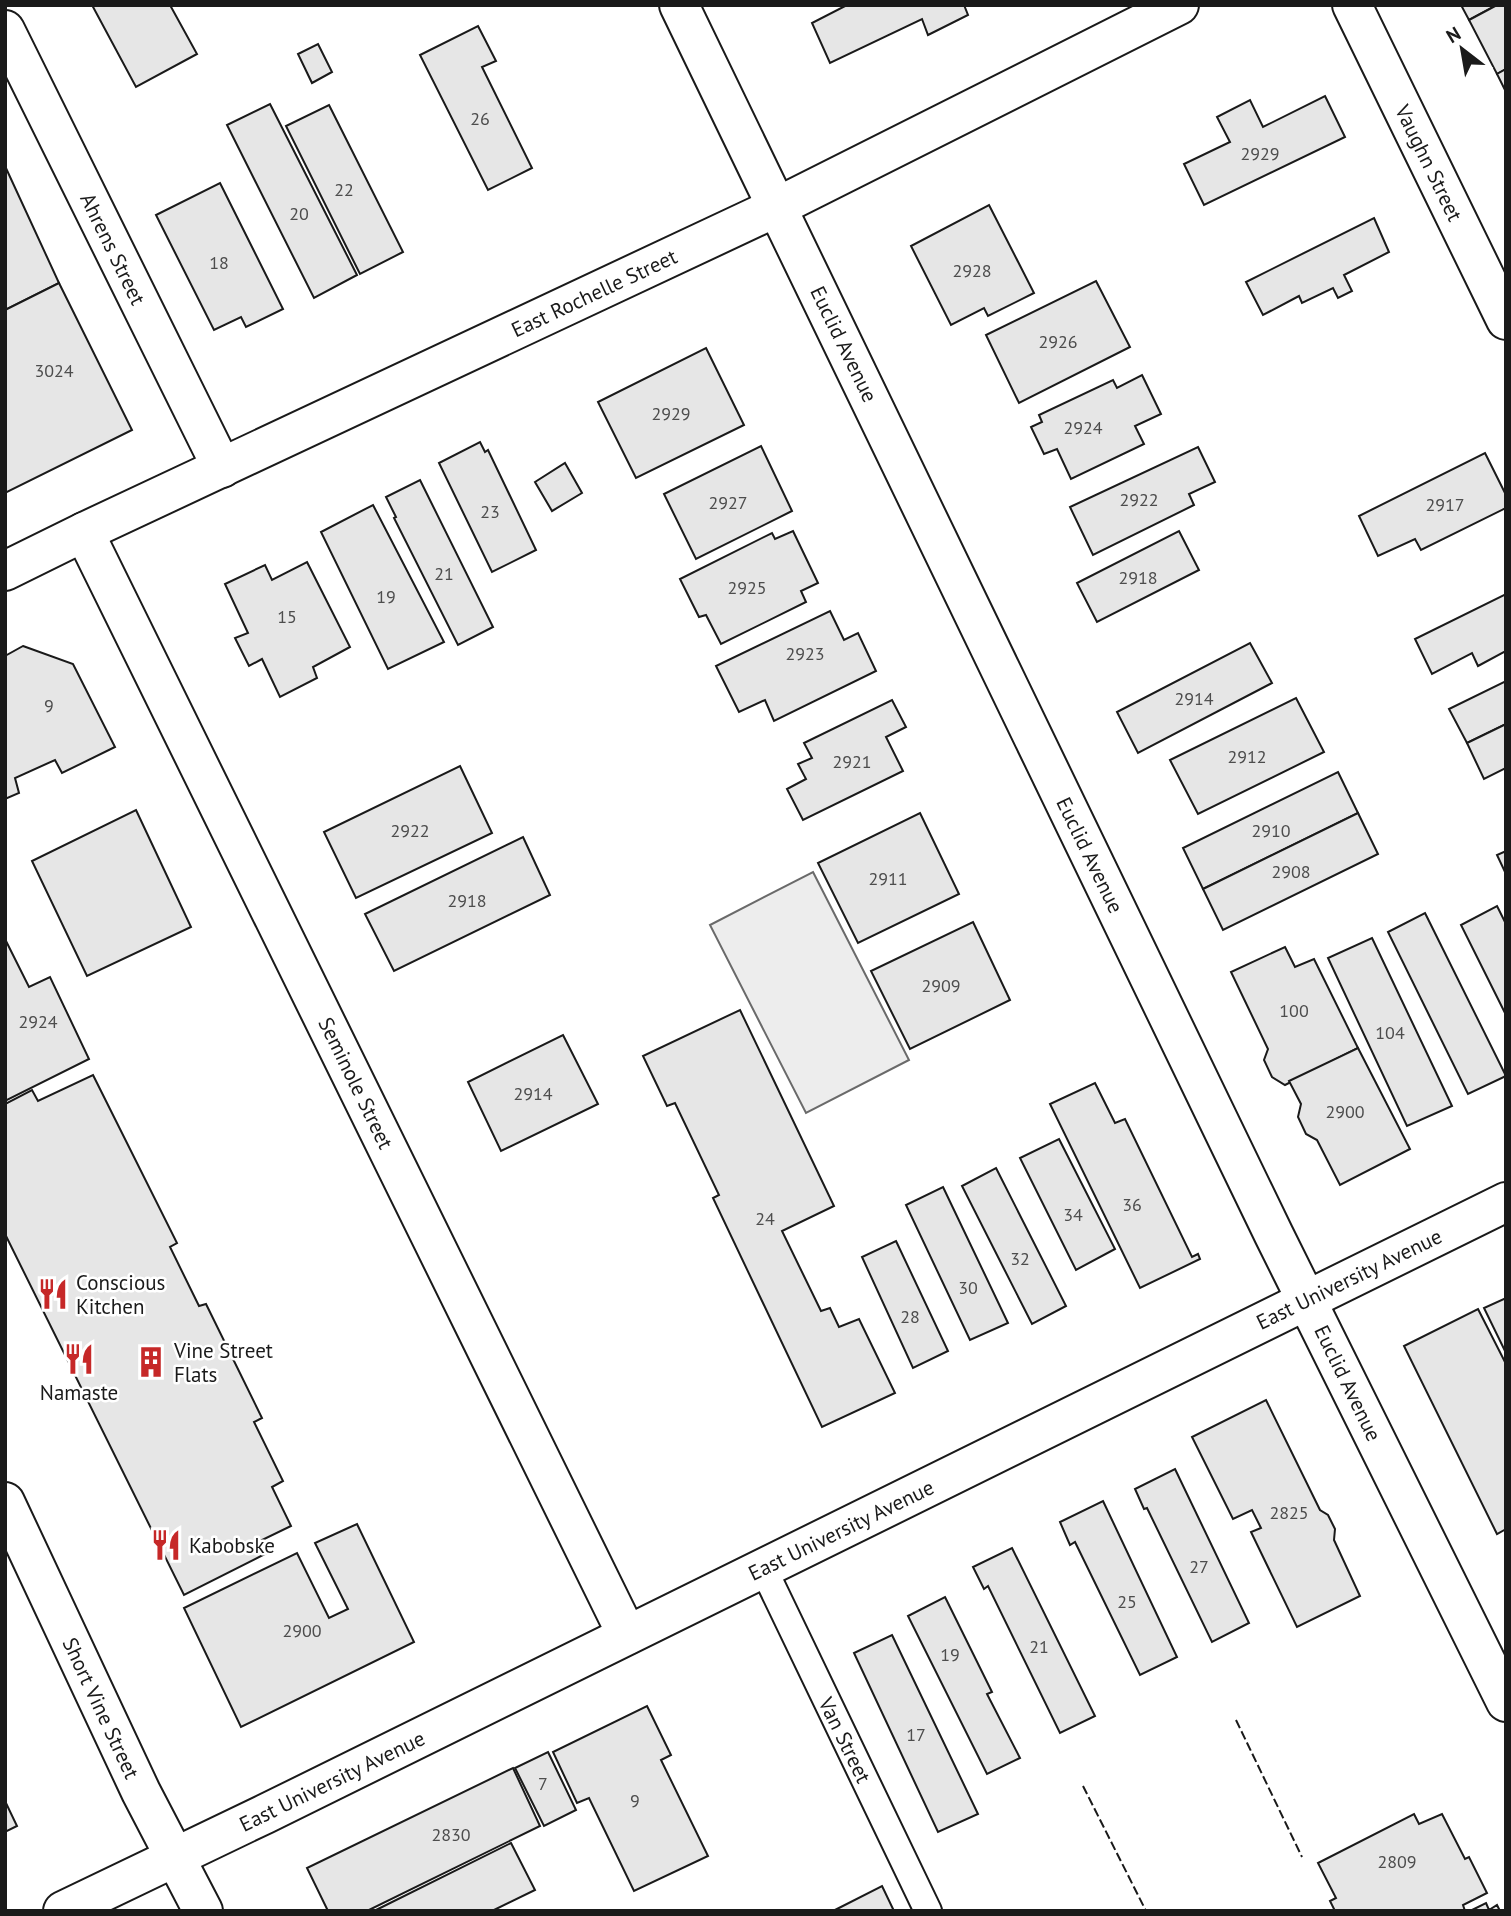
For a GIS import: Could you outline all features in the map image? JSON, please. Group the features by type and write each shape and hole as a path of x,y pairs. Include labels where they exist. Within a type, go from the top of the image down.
{"street":[{"name":"Euclid Avenue","path":"679,5 1307,1300 1506,1702"},
{"name":"East Rochelle Street","path":"5,571 777,207 1179,5"},
{"name":"Vaughn Street","path":"1352,5 1506,320"},
{"name":"Ahrens Street","path":"5,30 222,468"},
{"name":"Seminole Street","path":"84,532 627,1635"},
{"name":"East University Avenue","path":"63,1911 1506,1202"},
{"name":"Short Vine Street","path":"5,1502 135,1780 203,1911"}],"lane":[{"name":"Van Street","path":"763,1568 928,1911"}],"shaded area":[{"path":"813,872 909,1060 806,1113 710,925"}],"building":[{"path":"92,5 170,5 197,54 136,87"},
{"path":"847,5 964,5 968,15 928,35 922,19 830,63 812,23"},
{"path":"1461,5 1497,5 1469,20"},
{"path":"1497,5 1506,5 1506,69 1497,74 1469,20"},
{"path":"478,26 496,61 482,67 532,168 488,190 420,55"},
{"path":"318,44 332,72 312,83 298,54"},
{"path":"1506,69 1506,92 1497,74"},
{"path":"1325,96 1345,137 1204,205 1184,164 1230,142 1217,117 1250,100 1263,127"},
{"path":"270,104 357,275 314,298 227,125"},
{"path":"329,105 403,252 360,274 286,126"},
{"path":"5,166 59,283 5,310"},
{"path":"220,183 283,309 246,327 241,317 214,330 156,215"},
{"path":"989,205 1034,293 988,316 984,308 951,325 911,246"},
{"path":"1374,218 1389,252 1344,275 1352,291 1338,298 1333,288 1302,303 1299,296 1263,315 1246,282"},
{"path":"1096,281 1130,347 1019,403 986,335"},
{"path":"59,283 132,430 5,493 5,310"},
{"path":"706,348 744,425 636,478 598,402"},
{"path":"1142,375 1161,414 1135,426 1144,444 1071,479 1057,449 1044,454 1031,427 1042,422 1039,415 1113,380 1117,388"},
{"path":"480,442 485,452 488,450 536,550 492,572 439,463"},
{"path":"761,446 792,511 696,559 664,494"},
{"path":"1198,447 1215,482 1189,494 1194,505 1093,555 1070,507"},
{"path":"1485,453 1506,495 1506,508 1421,550 1415,539 1378,556 1359,516"},
{"path":"565,463 582,493 552,511 535,482"},
{"path":"420,480 493,627 458,645 386,497"},
{"path":"373,505 444,642 388,669 321,532"},
{"path":"793,531 818,583 801,591 806,602 721,644 706,615 699,617 680,579 772,533 775,539"},
{"path":"1179,531 1199,570 1097,622 1077,583"},
{"path":"307,562 350,647 313,667 317,678 280,697 262,659 249,666 235,638 248,633 225,584 265,565 272,580"},
{"path":"1506,594 1506,651 1478,666 1472,653 1432,674 1415,639"},
{"path":"830,611 844,640 858,633 876,671 774,721 765,700 739,712 716,666"},
{"path":"1250,643 1272,683 1138,753 1117,712"},
{"path":"23,646 73,664 115,747 62,773 55,760 15,778 19,793 5,799 5,656"},
{"path":"1506,681 1506,724 1467,743 1449,709"},
{"path":"1296,698 1324,752 1198,814 1170,760"},
{"path":"892,700 906,727 886,737 903,771 803,820 787,789 806,779 798,764 812,758 804,743"},
{"path":"1506,724 1506,768 1484,779 1467,743"},
{"path":"460,766 492,833 356,898 324,832"},
{"path":"1338,772 1358,813 1203,889 1183,848"},
{"path":"136,810 191,927 87,976 32,861"},
{"path":"920,813 959,894 858,943 818,863"},
{"path":"1358,813 1378,854 1223,930 1203,889"},
{"path":"523,837 550,895 394,971 365,914"},
{"path":"1506,851 1506,874 1497,855"},
{"path":"1497,906 1506,924 1506,1015 1461,925"},
{"path":"1425,913 1506,1076 1468,1094 1388,932"},
{"path":"973,922 1010,1000 910,1049 871,971"},
{"path":"1372,938 1452,1106 1407,1126 1328,958"},
{"path":"5,939 29,987 50,977 89,1059 5,1101"},
{"path":"1285,947 1295,967 1314,959 1358,1048 1285,1085 1272,1077 1264,1060 1268,1049 1231,972"},
{"path":"740,1010 834,1206 782,1231 821,1311 830,1308 839,1327 859,1319 895,1393 822,1427 713,1198 719,1195 675,1103 667,1106 643,1056"},
{"path":"563,1035 598,1104 501,1151 468,1082"},
{"path":"1358,1048 1410,1149 1340,1185 1317,1140 1306,1134 1298,1117 1301,1104 1289,1081"},
{"name":"Vine Street Flats","path":"93,1075 177,1243 170,1247 199,1306 206,1304 262,1418 254,1422 283,1481 272,1487 291,1526 262,1540 267,1553 184,1595 5,1234 5,1104 32,1090 38,1101"},
{"path":"1095,1083 1115,1123 1125,1119 1192,1257 1198,1254 1200,1259 1140,1288 1050,1104"},
{"path":"1059,1139 1115,1249 1076,1270 1020,1158"},
{"path":"996,1168 1066,1306 1032,1324 962,1186"},
{"path":"943,1187 1008,1323 970,1340 906,1205"},
{"path":"896,1241 948,1351 913,1368 862,1257"},
{"path":"1506,1298 1506,1353 1484,1308"},
{"path":"1478,1309 1506,1364 1506,1529 1497,1534 1404,1346"},
{"path":"1266,1400 1320,1510 1328,1515 1335,1529 1334,1540 1360,1596 1297,1627 1251,1532 1261,1528 1252,1510 1233,1519 1192,1437"},
{"path":"1175,1469 1249,1623 1212,1642 1147,1508 1144,1509 1135,1489"},
{"path":"1103,1501 1177,1657 1140,1675 1075,1542 1070,1545 1060,1522"},
{"path":"357,1524 414,1642 241,1727 184,1608 297,1553 329,1618 348,1609 315,1543"},
{"path":"1012,1548 1095,1716 1060,1733 988,1586 984,1589 973,1567"},
{"path":"945,1597 992,1692 987,1694 1020,1758 987,1774 908,1616"},
{"path":"892,1635 978,1814 938,1832 854,1653"},
{"path":"647,1706 671,1755 661,1760 708,1856 634,1891 589,1798 577,1803 553,1752"},
{"path":"548,1752 576,1810 544,1826 515,1768"},
{"path":"513,1768 540,1826 367,1911 328,1911 307,1868"},
{"path":"5,1801 17,1826 5,1832"},
{"path":"1414,1814 1419,1824 1442,1814 1465,1859 1469,1857 1487,1893 1463,1905 1465,1911 1335,1911 1330,1901 1336,1898 1318,1863"},
{"path":"511,1843 535,1890 492,1911 374,1911"},
{"path":"882,1886 894,1911 833,1911"},
{"path":"1486,1903 1489,1910 1497,1905 1500,1911 1470,1911"}],"fence":[{"path":"1236,1720 1302,1857"},
{"path":"1083,1786 1146,1911"}],"place":[{"name":"Conscious Kitchen","path":"53,1294"},
{"name":"Namaste","path":"79,1359"},
{"name":"Vine Street Flats","path":"151,1362"},
{"name":"Kabobske","path":"166,1545"}]}
